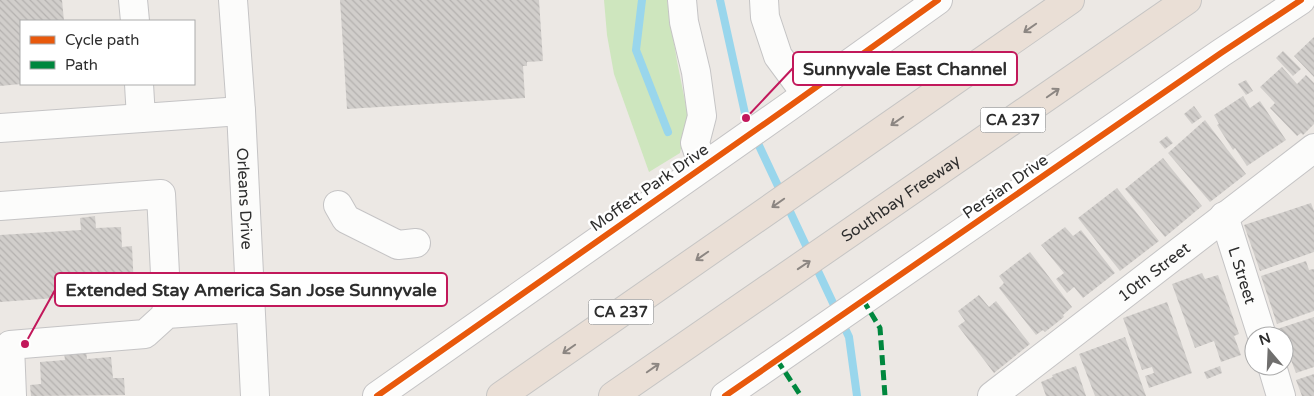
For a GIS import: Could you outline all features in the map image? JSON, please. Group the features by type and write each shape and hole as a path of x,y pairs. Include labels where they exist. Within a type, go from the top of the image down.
{"highway":[{"name":"CA 237","path":"501,396 1070,0"},
{"name":"Southbay Freeway","path":"613,396 1187,0"}],"street":[{"path":"133,0 135,20"},
{"name":"Orleans Drive","path":"233,0 241,111 255,396"},
{"path":"682,0 684,22 696,72 702,116 695,143 708,162"},
{"path":"764,0 766,17 778,56 796,101"},
{"name":"Moffett Park Drive","path":"377,396 938,0"},
{"name":"Persian Drive","path":"725,396 1221,53 1301,0"},
{"path":"139,85 141,118"},
{"path":"0,128 241,111"},
{"name":"10th Street","path":"992,396 1314,148"},
{"path":"0,206 161,194 167,314"},
{"path":"338,205 346,219 398,245 416,243"},
{"name":"L Street","path":"1224,216 1259,326"},
{"path":"12,396 10,346 145,334 167,314 250,308"},
{"path":"1275,376 1281,396"}],"green space":[{"path":"604,0 667,0 688,116 680,153 649,172 614,74 607,35"}],"building":[{"path":"0,0 62,0 64,20 20,20 20,84 0,86"},
{"path":"340,0 539,0 543,61 527,62 527,66 523,66 525,98 347,109"},
{"path":"1314,37 1314,77 1294,56"},
{"path":"1283,51 1301,69 1293,76 1276,58"},
{"path":"1282,67 1297,84 1306,75 1314,83 1314,124 1303,135 1301,133 1297,136 1270,108 1275,103 1260,87"},
{"path":"1246,80 1253,91 1246,95 1238,84"},
{"path":"1243,96 1250,108 1260,101 1286,140 1247,166 1235,148 1233,150 1217,125 1219,124 1214,115"},
{"path":"1194,106 1202,117 1192,124 1184,114"},
{"path":"1205,120 1246,174 1210,202 1168,153"},
{"path":"1167,136 1173,143 1165,149 1159,142"},
{"path":"1163,158 1202,206 1165,237 1125,189"},
{"path":"1117,188 1159,241 1120,271 1078,218"},
{"path":"1311,203 1314,211 1314,252 1260,271 1244,225"},
{"path":"95,216 96,228 121,227 122,247 132,246 134,288 124,288 124,293 0,302 0,235 81,230 80,218"},
{"path":"1065,227 1073,236 1081,230 1115,273 1083,298 1074,287 1067,293 1056,279 1064,273 1041,245"},
{"path":"1030,252 1072,307 1063,315 1064,317 1045,332 1043,330 1036,335 999,288 1004,283 999,276"},
{"path":"1306,261 1309,270 1314,269 1314,311 1277,324 1261,276"},
{"path":"1202,273 1205,279 1218,275 1239,334 1234,336 1241,355 1221,362 1214,341 1195,348 1172,284"},
{"path":"979,295 989,307 996,301 1030,344 994,373 958,326 965,321 958,311"},
{"path":"1167,302 1192,373 1149,388 1145,376 1154,373 1152,367 1142,370 1123,318"},
{"path":"1314,317 1314,367 1296,373 1294,368 1294,326 1286,326"},
{"path":"1125,337 1146,396 1095,396 1079,354"},
{"path":"86,351 87,359 111,357 113,378 124,378 125,395 31,396 30,385 41,384 40,362 65,360 64,353"},
{"path":"1076,366 1086,396 1046,396 1041,382 1053,377 1052,375"},
{"path":"1220,366 1222,373 1207,379 1204,372"},
{"path":"1314,374 1314,396 1302,396 1296,380"}],"waterway":[{"path":"642,0 636,50 668,132"},
{"path":"720,0 746,118 849,337 857,396"}],"marked path":[{"path":"863,300 880,328 885,396"},
{"path":"777,360 801,396"}],"cycle path":[{"path":"377,396 938,0"},
{"path":"725,396 1221,53 1301,0"}],"place":[{"name":"Sunnyvale East Channel","path":"746,118"},
{"name":"Extended Stay America San Jose Sunnyvale","path":"25,344"}]}
